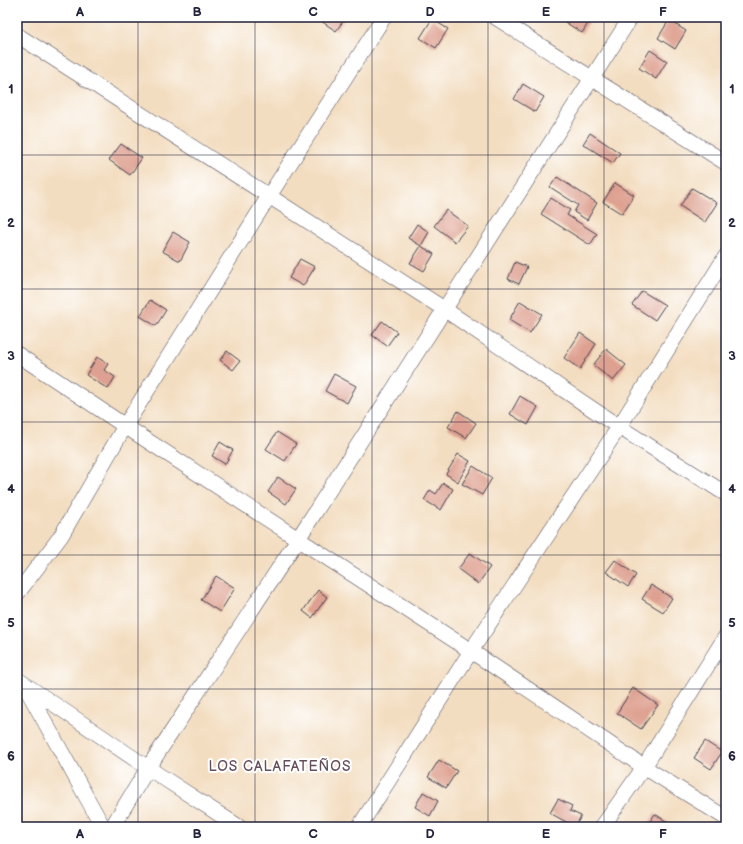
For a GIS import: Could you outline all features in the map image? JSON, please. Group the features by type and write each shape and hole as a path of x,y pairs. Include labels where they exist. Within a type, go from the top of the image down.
{"street":[{"path":"17,594 61,536 126,426 269,196 384,17"},
{"path":"495,17 726,163"},
{"path":"112,827 148,768 298,539 631,17"},
{"path":"17,34 444,309 620,427 726,494"},
{"path":"359,827 471,651 620,427 726,256"},
{"path":"17,354 471,651 644,767 726,818"},
{"path":"602,827 644,767 726,636"},
{"path":"20,681 148,768 239,827"},
{"path":"20,681 103,827"}],"building":[{"path":"315,17 346,17 336,31"},
{"path":"568,17 592,17 582,33 565,22"},
{"path":"432,19 448,29 436,48 420,38"},
{"path":"669,20 686,31 675,49 658,38"},
{"path":"650,50 667,61 656,79 639,68"},
{"path":"523,84 544,97 535,112 514,99"},
{"path":"590,133 620,153 613,163 583,144"},
{"path":"121,144 142,158 130,175 109,160"},
{"path":"557,177 597,203 587,220 574,212 578,205 550,187"},
{"path":"615,183 634,195 622,214 603,202"},
{"path":"692,188 717,203 705,222 680,206"},
{"path":"551,198 570,210 567,215 597,234 590,245 541,214"},
{"path":"446,210 468,226 455,242 434,226"},
{"path":"417,224 429,232 421,246 408,238"},
{"path":"173,232 190,242 180,261 162,251"},
{"path":"421,246 434,254 424,271 410,263"},
{"path":"300,259 315,267 303,286 289,278"},
{"path":"515,262 527,267 519,284 508,279"},
{"path":"642,291 665,305 655,320 632,305"},
{"path":"150,300 166,310 156,326 140,316"},
{"path":"520,301 542,314 530,333 509,320"},
{"path":"382,321 397,332 387,346 372,335"},
{"path":"580,333 596,344 580,369 564,358"},
{"path":"606,349 626,365 613,381 593,365"},
{"path":"227,351 240,361 233,370 220,360"},
{"path":"97,357 108,364 104,370 115,377 108,389 86,375"},
{"path":"334,374 356,386 347,403 325,391"},
{"path":"520,396 538,407 528,425 510,414"},
{"path":"458,411 476,423 466,438 448,427"},
{"path":"277,432 296,444 285,461 266,449"},
{"path":"220,442 233,450 225,464 212,456"},
{"path":"458,454 470,461 458,482 446,474"},
{"path":"473,466 492,478 482,495 462,484"},
{"path":"278,477 296,489 286,504 268,492"},
{"path":"443,483 453,489 441,510 424,500 430,490 436,494"},
{"path":"470,553 490,567 478,584 458,569"},
{"path":"615,560 636,575 628,587 606,572"},
{"path":"216,576 235,588 220,612 201,600"},
{"path":"651,585 672,598 663,612 642,599"},
{"path":"318,590 327,597 312,618 303,611"},
{"path":"633,688 658,705 641,729 617,713"},
{"path":"705,741 722,752 711,769 694,758"},
{"path":"439,760 457,771 446,788 428,777"},
{"path":"423,792 438,801 430,816 415,807"},
{"path":"558,799 572,806 570,811 581,816 575,827 550,813"},
{"path":"655,814 672,825 671,827 646,827"}],"district":[{"name":"LOS CALAFATEÑOS","path":"280,766"}]}
